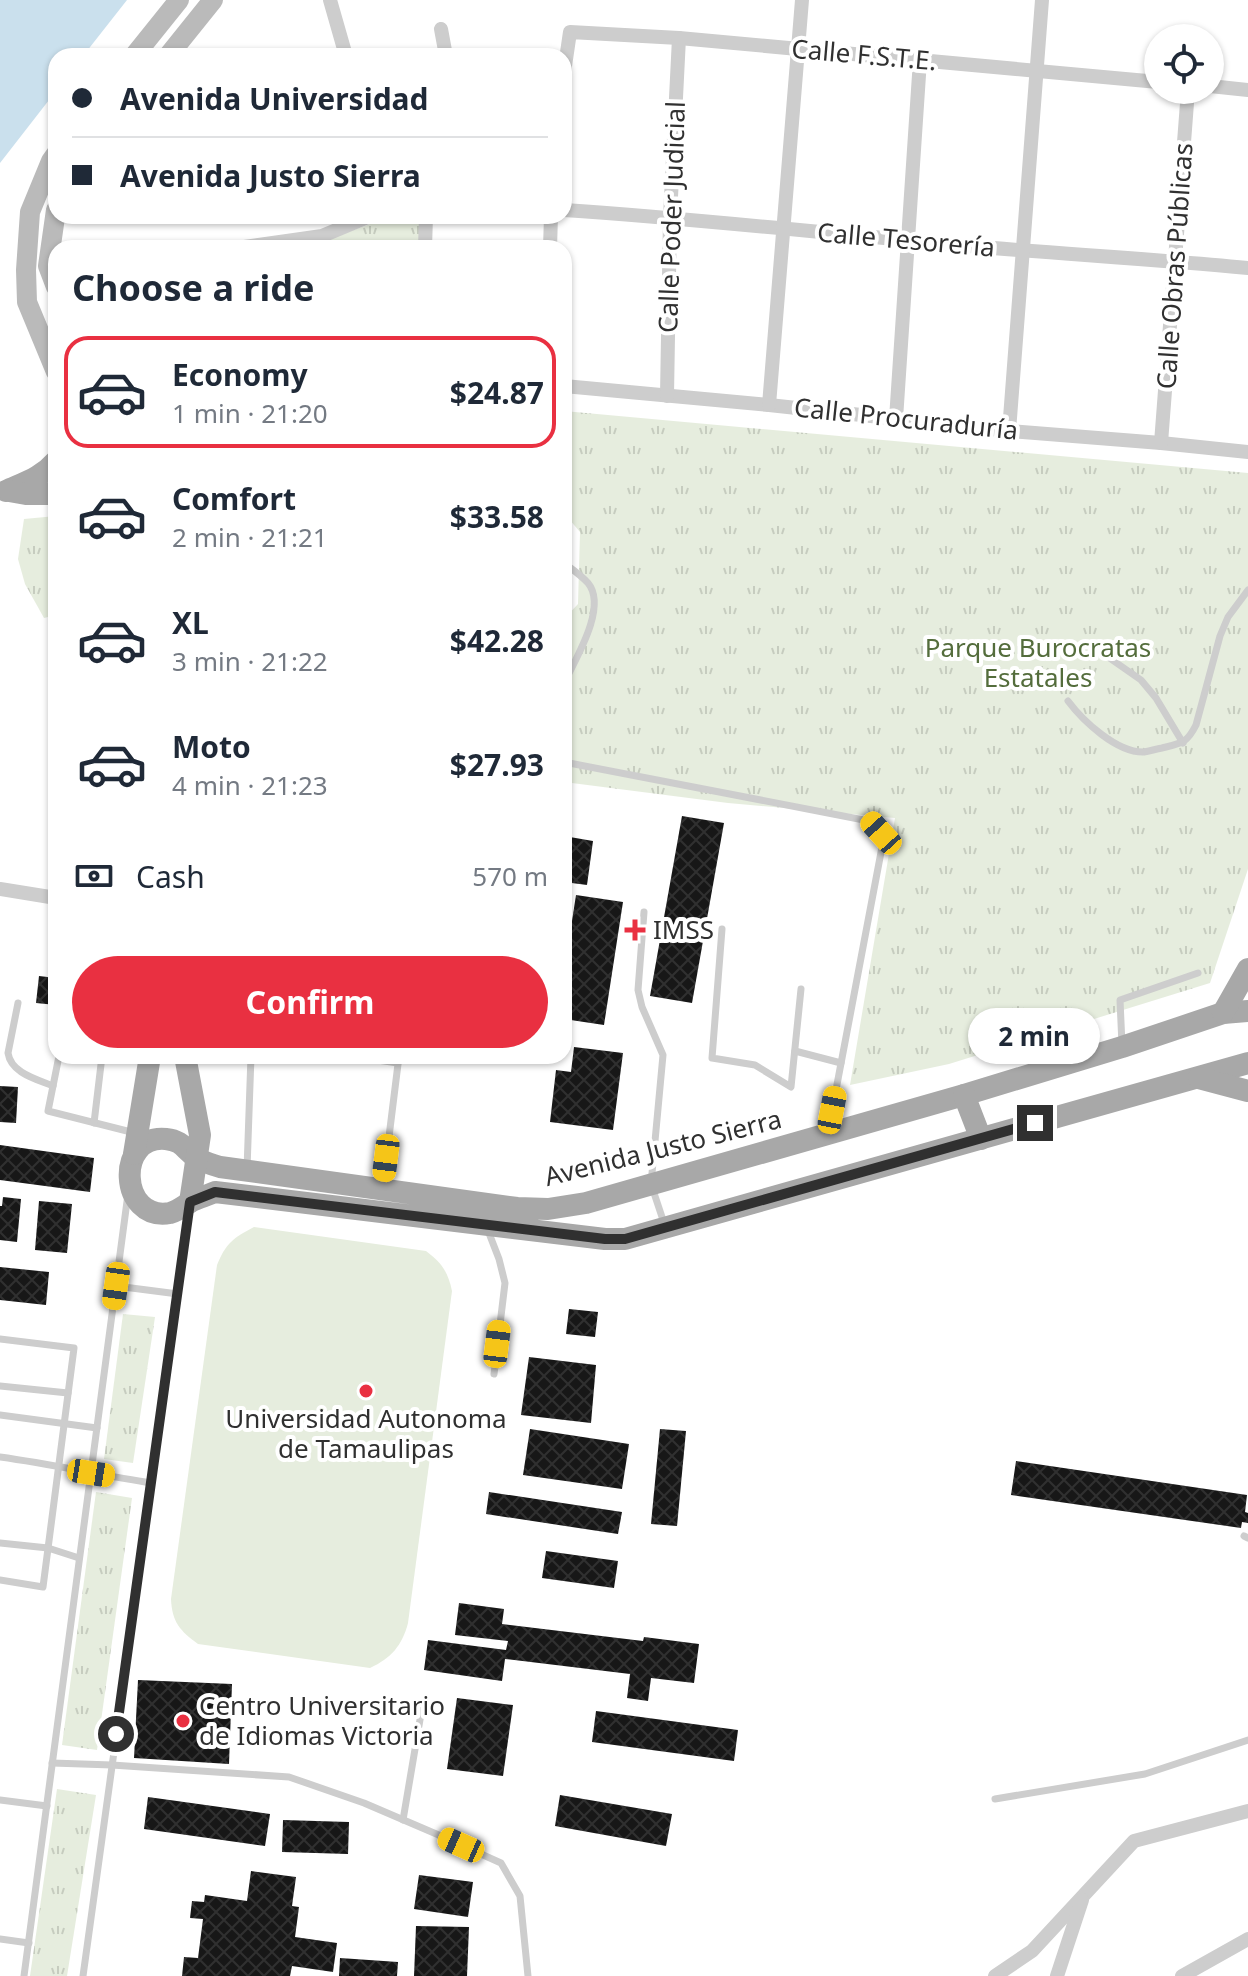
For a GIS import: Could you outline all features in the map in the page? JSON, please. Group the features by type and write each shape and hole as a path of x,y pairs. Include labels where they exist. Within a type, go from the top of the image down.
{"main road":[{"path":"140,48 179,0"},
{"path":"174,48 213,0"},
{"path":"48,168 30,212 26,270 27,302 48,353"},
{"path":"3,490 34,480 48,470"},
{"path":"3,490 48,494"},
{"path":"1223,1013 1248,969"},
{"name":"Avenida Justo Sierra","path":"135,1144 163,1139 179,1142 196,1158 220,1167 517,1208 548,1209 586,1203 964,1095 1223,1013 1248,1011"},
{"path":"149,1064 129,1183 145,1209 160,1214 174,1212 215,1192 625,1239 1248,1063"},
{"path":"187,1064 200,1135 190,1202"},
{"path":"1198,1078 1248,1091"},
{"path":"964,1095 981,1139"}],"street":[{"path":"330,0 344,48"},
{"path":"769,405 802,0"},
{"path":"1009,431 1042,0"},
{"path":"441,29 445,48"},
{"name":"Calle F.S.T.E.","path":"568,48 570,32 679,38 1144,81"},
{"name":"Calle Poder Judicial","path":"667,396 670,217 679,38"},
{"path":"896,419 920,60"},
{"path":"1224,87 1248,90"},
{"name":"Calle Obras Públicas","path":"1161,443 1187,104"},
{"name":"Calle Tesorería","path":"572,211 1248,268"},
{"path":"324,240 355,224"},
{"name":"Calle Procuraduría","path":"572,387 1248,452"},
{"path":"0,889 48,897"},
{"path":"995,1976 1032,1951 1134,1841 1248,1811"},
{"path":"1057,1976 1083,1896"},
{"path":"1182,1976 1248,1939"}],"lane":[{"path":"572,570 590,585 594,596 593,620 572,666"},
{"path":"1068,701 1077,713 1124,749 1143,752 1183,743 1196,725 1228,617 1248,590"},
{"path":"1098,650 1141,680 1156,698 1183,743"},
{"path":"572,764 869,821 881,833 882,847 827,1134"},
{"path":"644,912 638,990 663,1055 651,1184 666,1228"},
{"path":"722,929 712,1058 755,1065 791,1087 801,989"},
{"path":"1122,1047 1120,1000 1198,973"},
{"path":"18,1003 9,1061 14,1068 53,1086"},
{"path":"795,1051 841,1063"},
{"path":"57,1064 48,1111 94,1123 135,1144"},
{"path":"94,1123 101,1064"},
{"path":"247,1171 251,1064"},
{"path":"382,1190 397,1064"},
{"path":"24,1976 129,1183"},
{"path":"83,1976 190,1202"},
{"path":"486,1225 505,1283 494,1374"},
{"path":"116,1286 178,1294"},
{"path":"0,1339 74,1348 43,1587 0,1580"},
{"path":"0,1386 68,1393"},
{"path":"0,1415 97,1428"},
{"path":"0,1457 151,1483"},
{"path":"0,1543 48,1548 79,1558"},
{"path":"403,1820 423,1702"},
{"path":"995,1799 1145,1774 1248,1740"},
{"path":"52,1763 289,1777 364,1803 501,1863 520,1896 528,1976"},
{"path":"0,1800 47,1806"},
{"path":"0,1939 29,1943"}],"green space":[{"path":"370,224 421,224 420,240 326,240"},
{"name":"Parque Burocratas Estatales","path":"572,412 1248,473 1248,869 1210,983 949,1064 850,1085 895,818 728,803 572,783 572,610 578,604 580,532 572,522"},
{"path":"48,517 48,617 44,618 25,584 18,559 24,519"},
{"path":"254,1227 426,1251 444,1268 452,1291 408,1623 395,1650 370,1668 198,1644 182,1630 173,1614 171,1599 217,1265 231,1242"},
{"path":"123,1314 155,1317 133,1463 104,1459"},
{"path":"96,1492 132,1498 97,1750 62,1745"},
{"path":"57,1789 96,1795 67,1976 30,1976"}],"water":[{"path":"0,0 127,0 89,48 48,48 48,101 0,163"}],"building":[{"path":"682,816 724,823 692,1003 650,996"},
{"path":"572,837 593,841 587,885 572,883"},
{"path":"576,895 623,902 604,1025 572,1020 572,921"},
{"path":"39,976 48,977 48,1004 36,1003"},
{"path":"574,1047 623,1053 613,1130 550,1122 556,1070 571,1072"},
{"path":"0,1086 18,1087 16,1123 0,1122"},
{"path":"0,1145 94,1158 90,1192 0,1180"},
{"path":"3,1197 21,1199 17,1242 0,1240"},
{"path":"39,1201 72,1204 67,1253 35,1250"},
{"path":"0,1267 49,1272 46,1305 0,1300"},
{"path":"569,1309 598,1312 595,1337 566,1334"},
{"path":"529,1357 596,1365 591,1423 521,1415"},
{"path":"530,1429 629,1444 622,1489 523,1475"},
{"path":"660,1429 686,1431 677,1526 651,1524"},
{"path":"1016,1461 1247,1495 1245,1512 1248,1513 1248,1523 1242,1522 1241,1528 1011,1495"},
{"path":"489,1492 622,1512 618,1534 486,1514"},
{"path":"546,1551 618,1561 614,1588 542,1578"},
{"path":"459,1603 504,1609 502,1624 643,1641 644,1637 699,1644 694,1683 651,1678 648,1701 627,1698 630,1674 505,1659 502,1681 424,1670 428,1640 506,1650 508,1641 455,1635"},
{"name":"Centro Universitario de Idiomas Victoria","path":"138,1680 232,1684 229,1764 134,1758"},
{"path":"457,1698 513,1705 503,1776 447,1769"},
{"path":"596,1711 738,1730 734,1761 592,1742"},
{"path":"560,1795 672,1814 666,1846 555,1826"},
{"path":"148,1797 270,1814 265,1846 144,1829"},
{"path":"283,1820 349,1822 348,1854 282,1852"},
{"path":"251,1871 296,1877 292,1906 299,1907 295,1937 337,1943 333,1972 292,1966 290,1976 182,1976 184,1957 198,1958 203,1919 190,1918 192,1901 204,1902 205,1895 247,1901"},
{"path":"419,1875 473,1882 468,1917 414,1909"},
{"path":"416,1926 469,1927 467,1976 414,1976"},
{"path":"340,1958 398,1962 397,1976 339,1976"}],"place":[{"name":"IMSS","path":"635,930"},
{"name":"Universidad Autonoma de Tamaulipas","path":"366,1391"},
{"name":"Centro Universitario de Idiomas Victoria","path":"183,1721"}],"route":[{"path":"116,1734 190,1202 215,1192 625,1239 1035,1123"}]}
